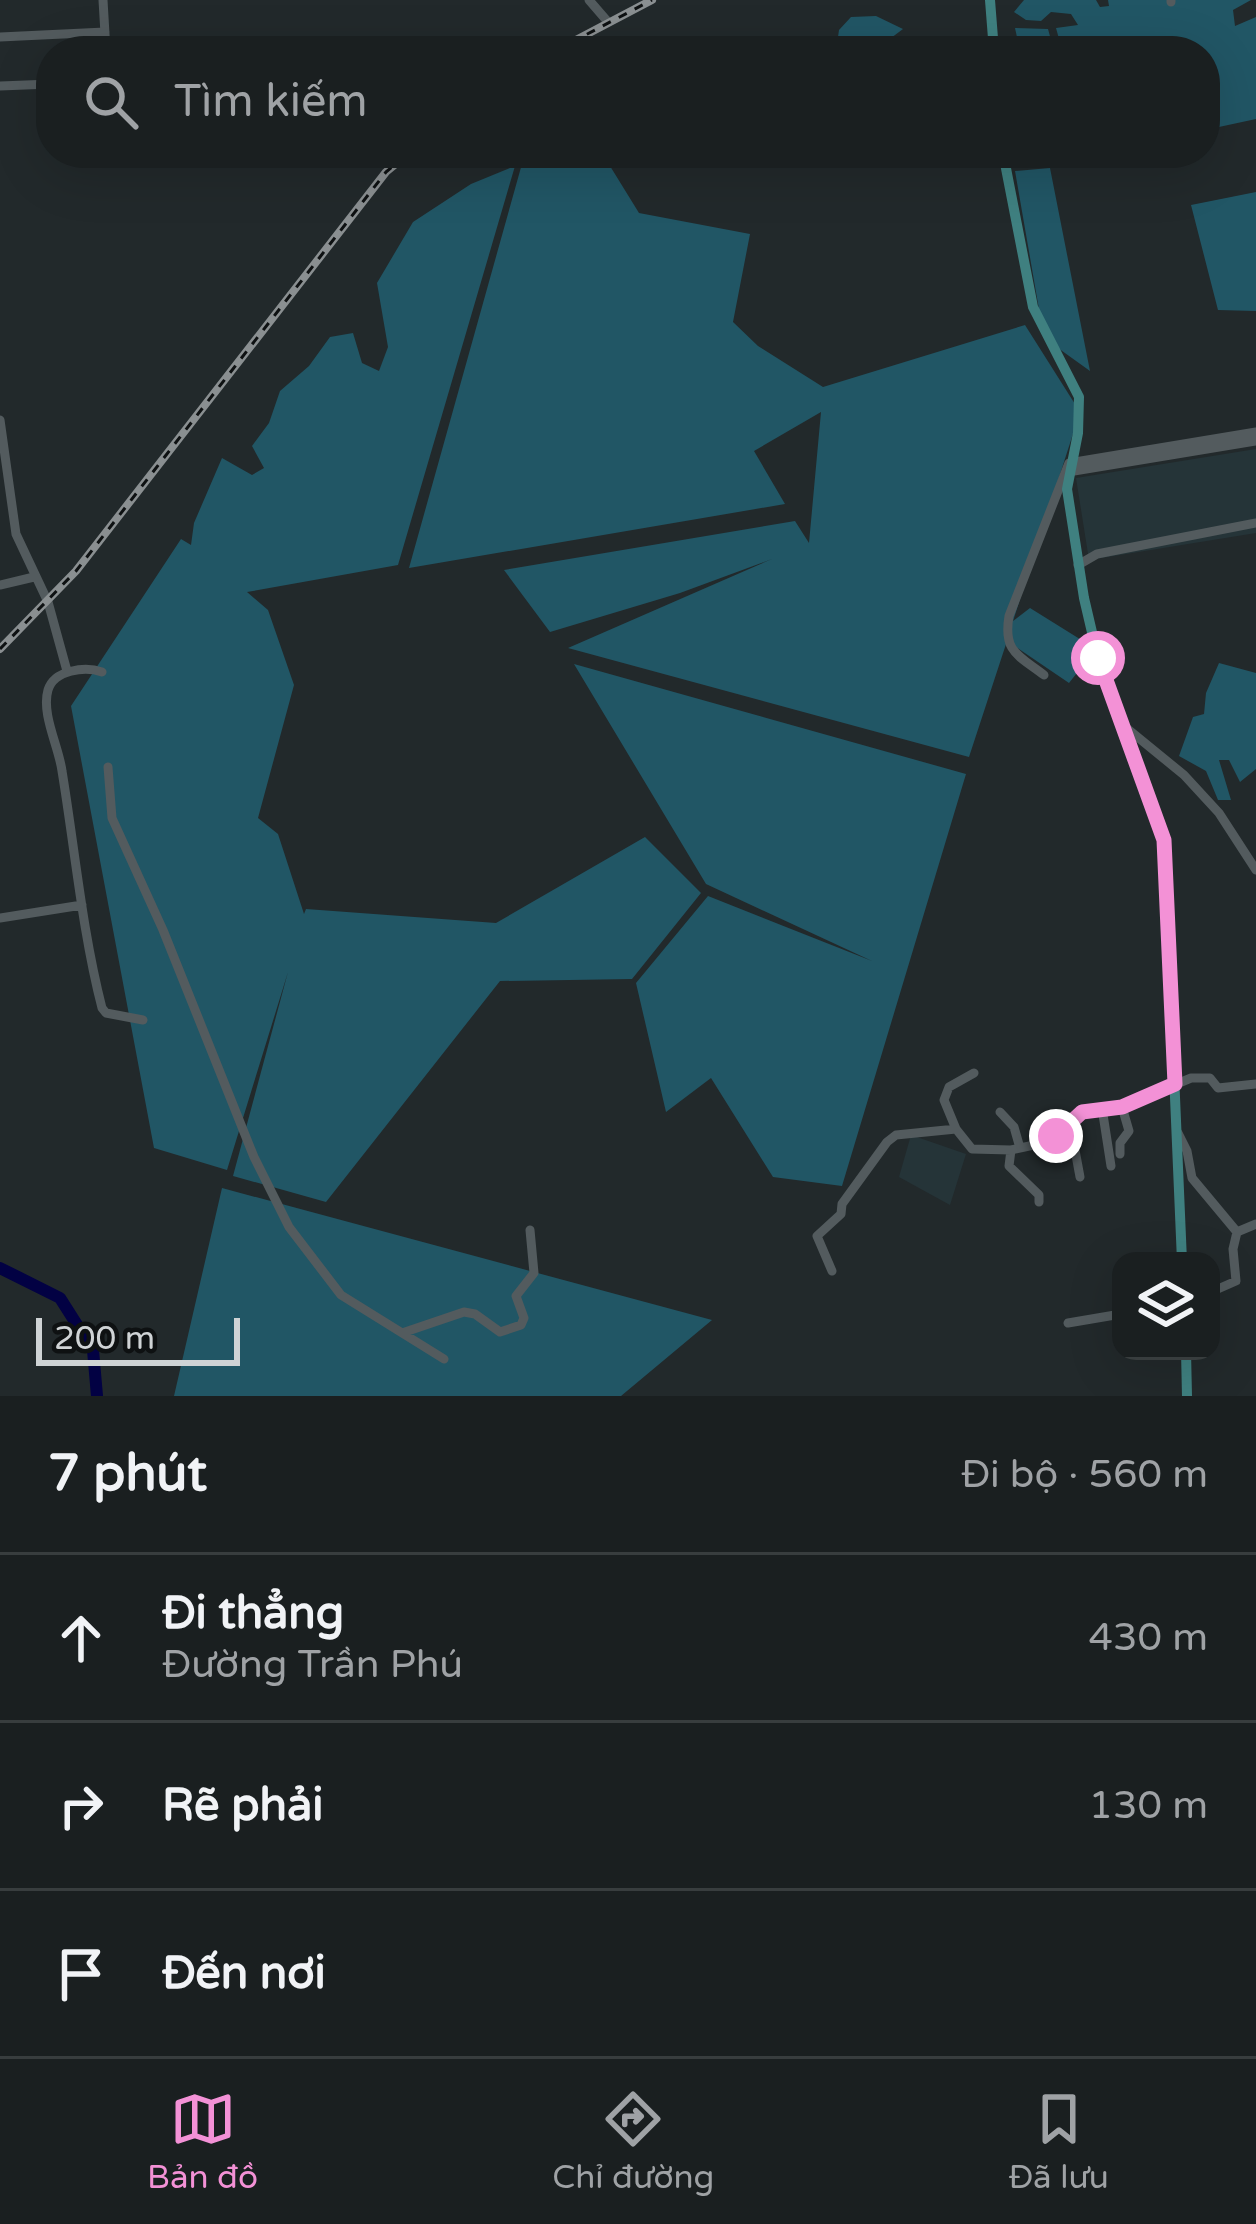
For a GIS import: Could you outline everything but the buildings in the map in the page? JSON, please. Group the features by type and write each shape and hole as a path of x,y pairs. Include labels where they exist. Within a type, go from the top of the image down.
{"main road":[{"path":"990,0 993,36"},
{"path":"1006,168 1033,307 1078,397 1078,433 1069,468 1078,566 1098,658 1164,840 1182,1252"},
{"path":"1186,1360 1187,1392"}],"street":[{"path":"103,0 105,36"},
{"path":"589,0 608,22"},
{"path":"0,38 105,32"},
{"path":"0,86 36,85"},
{"path":"0,420 16,534 49,602 67,671"},
{"path":"1069,468 1256,432"},
{"path":"1069,468 1256,441"},
{"path":"1044,675 1005,639 1009,616 1069,468"},
{"path":"1078,566 1097,554 1256,523"},
{"path":"0,585 34,578"},
{"path":"102,672 67,671 50,685 47,694 104,1011 143,1020"},
{"path":"1124,725 1184,775 1219,812 1256,870"},
{"path":"108,767 112,818 283,1216 335,1290 444,1359"},
{"path":"0,918 82,905"},
{"path":"974,1073 952,1084 944,1094 956,1129 973,1150 1048,1142 1082,1112 1122,1107 1192,1078 1210,1078 1218,1088 1256,1084"},
{"path":"1120,1154 1120,1144 1129,1131 1122,1107"},
{"path":"1102,1108 1111,1166"},
{"path":"1000,1112 1014,1126 1016,1149 1009,1166 1039,1195 1039,1202"},
{"path":"1070,1123 1080,1177"},
{"path":"832,1271 817,1236 841,1214 842,1204 887,1142 896,1135 956,1129"},
{"path":"1178,1132 1192,1178 1237,1232 1236,1281 1220,1288"},
{"path":"1237,1232 1256,1224"},
{"path":"405,1332 464,1312 500,1332 521,1325 524,1318 516,1296 534,1273 530,1231"},
{"path":"1069,1324 1112,1316"}],"shaded area":[{"path":"1024,0 1096,0 1100,7 1109,6 1108,0 1251,0 1233,10 1235,26 1256,17 1256,119 1220,127 1220,36 1058,36 1056,28 1078,25 1071,14 1051,12 1041,21 1026,20 1014,12"},
{"path":"876,16 903,29 894,36 838,36 851,17"},
{"path":"1015,28 1048,29 1050,36 1017,36"},
{"path":"514,168 398,565 247,592 268,610 294,685 258,818 278,834 304,914 306,909 496,923 645,837 701,893 632,979 500,981 326,1202 233,1176 288,972 227,1170 154,1148 71,706 181,539 191,545 194,523 222,458 252,475 264,468 252,446 269,423 280,391 309,366 330,337 353,333 362,363 379,371 388,347 377,283 413,222 471,184"},
{"path":"521,168 611,168 639,213 750,234 733,322 758,346 823,387 1025,325 1080,412 1013,621 1030,608 1083,641 1088,659 1069,683 1007,641 969,757 568,648 772,559 550,632 504,570 795,521 809,543 821,412 754,451 785,504 409,568"},
{"path":"1050,168 1090,371 1044,338 1015,171"},
{"path":"1256,192 1256,311 1218,310 1191,205"},
{"path":"1256,449 1256,533 1089,560 1076,478"},
{"path":"1219,663 1256,673 1256,769 1240,782 1229,760 1219,760 1231,800 1218,800 1206,771 1179,756 1193,717 1204,714 1206,693"},
{"path":"574,664 966,774 842,1186 773,1177 711,1078 666,1112 636,983 708,896 872,961 706,884"},
{"path":"911,1135 966,1154 950,1205 899,1177"},
{"path":"222,1188 712,1320 621,1396 174,1396"}],"waterway":[{"path":"0,1268 60,1298 93,1350 97,1396"}],"railway":[{"path":"584,36 652,0"},
{"path":"0,649 76,571 391,168"}],"route":[{"path":"1056,1136 1082,1112 1122,1107 1175,1084 1164,840 1098,658"}]}
